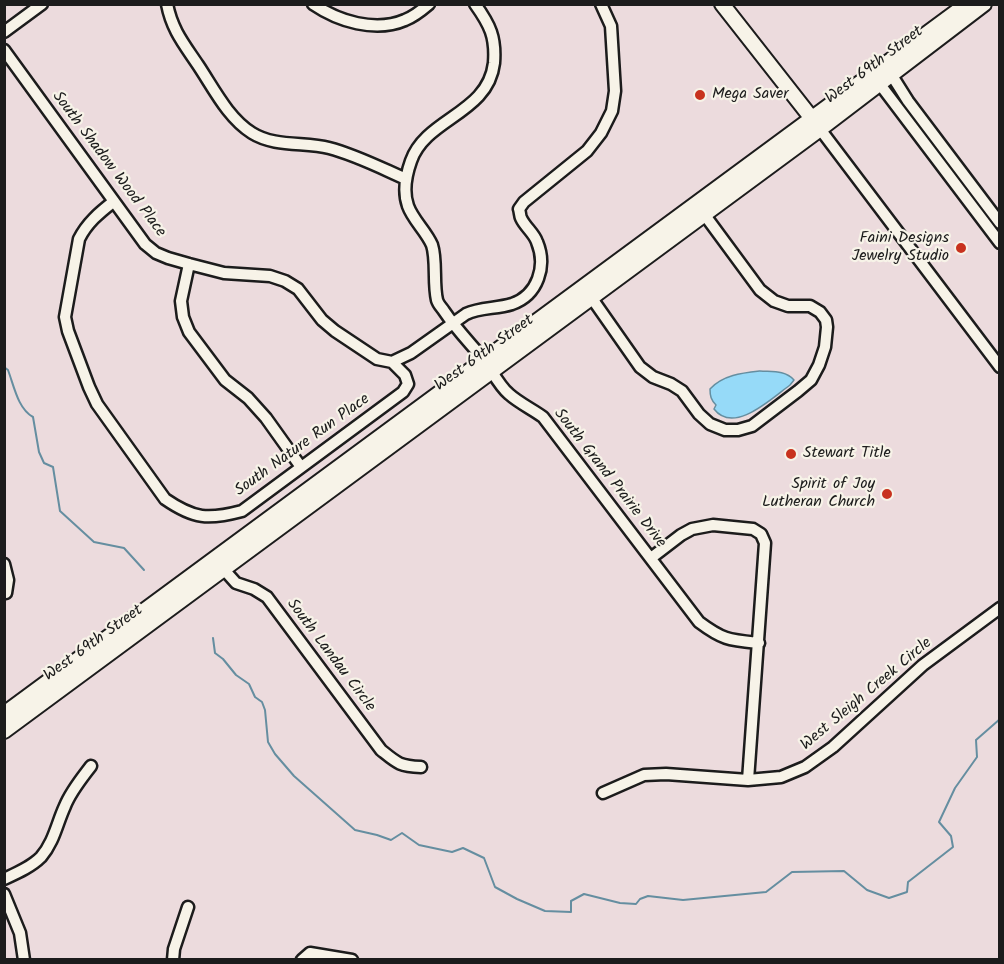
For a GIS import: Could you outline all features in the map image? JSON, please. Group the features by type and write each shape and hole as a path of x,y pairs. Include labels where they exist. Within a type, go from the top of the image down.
{"main road":[{"path":"722,4 816,124"},
{"name":"West 69th Street","path":"587,292 704,214 967,4"},
{"name":"West 69th Street","path":"4,730 219,564 816,124 885,79 984,4"},
{"name":"West 69th Street","path":"4,714 219,564"}],"street":[{"path":"4,32 27,9 42,4"},
{"path":"167,4 169,15 180,40 232,116 253,134 266,139 327,147 406,179"},
{"path":"313,4 338,18 379,26 405,20 429,4"},
{"name":"South Grand Prairie Drive","path":"475,4 488,22 495,47 493,68 487,87 475,101 430,135 419,147 412,159 406,179 409,207 433,248 438,301 453,324 488,365 508,393 543,417 699,622 729,640 759,643"},
{"path":"392,362 411,353 466,314 475,310 512,304 527,295 536,284 541,271 541,254 537,240 521,219 519,209 524,202 586,151 601,133 612,111 615,91 611,26 601,4"},
{"name":"South Shadow Wood Place","path":"4,50 144,244 168,258 224,273 270,276 285,280 298,289 322,320 335,331 377,359 392,362"},
{"path":"885,79 908,100 999,222"},
{"path":"885,79 999,243"},
{"path":"816,124 999,367"},
{"name":"South Nature Run Place","path":"114,202 85,228 79,239 65,317 89,387 104,413 165,499 179,509 200,516 220,517 242,511 404,392 408,384 405,375 392,362"},
{"path":"587,292 640,367 653,378 671,384 682,392 710,424 725,430 738,430 752,426 811,380 825,347 826,320 820,312 810,306 788,306 778,303 760,290 704,214"},
{"path":"189,264 181,301 183,316 189,332 225,380 248,398 266,418 300,467"},
{"path":"651,558 692,529 713,525 753,529 761,534 765,543 748,780"},
{"path":"4,564 8,580 6,593"},
{"name":"South Landau Circle","path":"219,564 236,583 254,589 267,597 381,750 405,766 421,767"},
{"name":"West Sleigh Creek Circle","path":"603,793 644,776 666,774 748,780 781,777 805,767 833,747 923,665 999,608"},
{"path":"4,879 30,865 46,850 65,805 91,766"},
{"path":"4,894 20,933 24,960"},
{"path":"173,960 188,907"},
{"path":"302,960 310,953 352,960"}],"water":[{"path":"760,371 782,373 794,380 753,412 742,416 732,418 722,416 714,409 716,405 711,398 710,389 715,384 733,376"}],"waterway":[{"path":"4,367 8,370 20,403 33,417 39,452 44,463 53,467 60,511 94,542 124,548 144,570"},
{"path":"213,638 215,653 236,675 249,684 255,697 262,702 268,742 275,754 294,776 355,830 391,840 402,833 419,845 452,852 463,848 484,858 495,887 545,911 571,912 571,901 584,894 620,903 636,904 640,899 648,896 683,900 766,892 792,872 844,871 867,890 889,898 907,892 908,882 953,847 951,836 939,822 955,788 977,757 976,740 1000,719"}],"place":[{"name":"Mega Saver","path":"700,95"},
{"name":"Faini Designs Jewelry Studio","path":"961,248"},
{"name":"Stewart Title","path":"791,454"},
{"name":"Spirit of Joy Lutheran Church","path":"887,494"}]}
